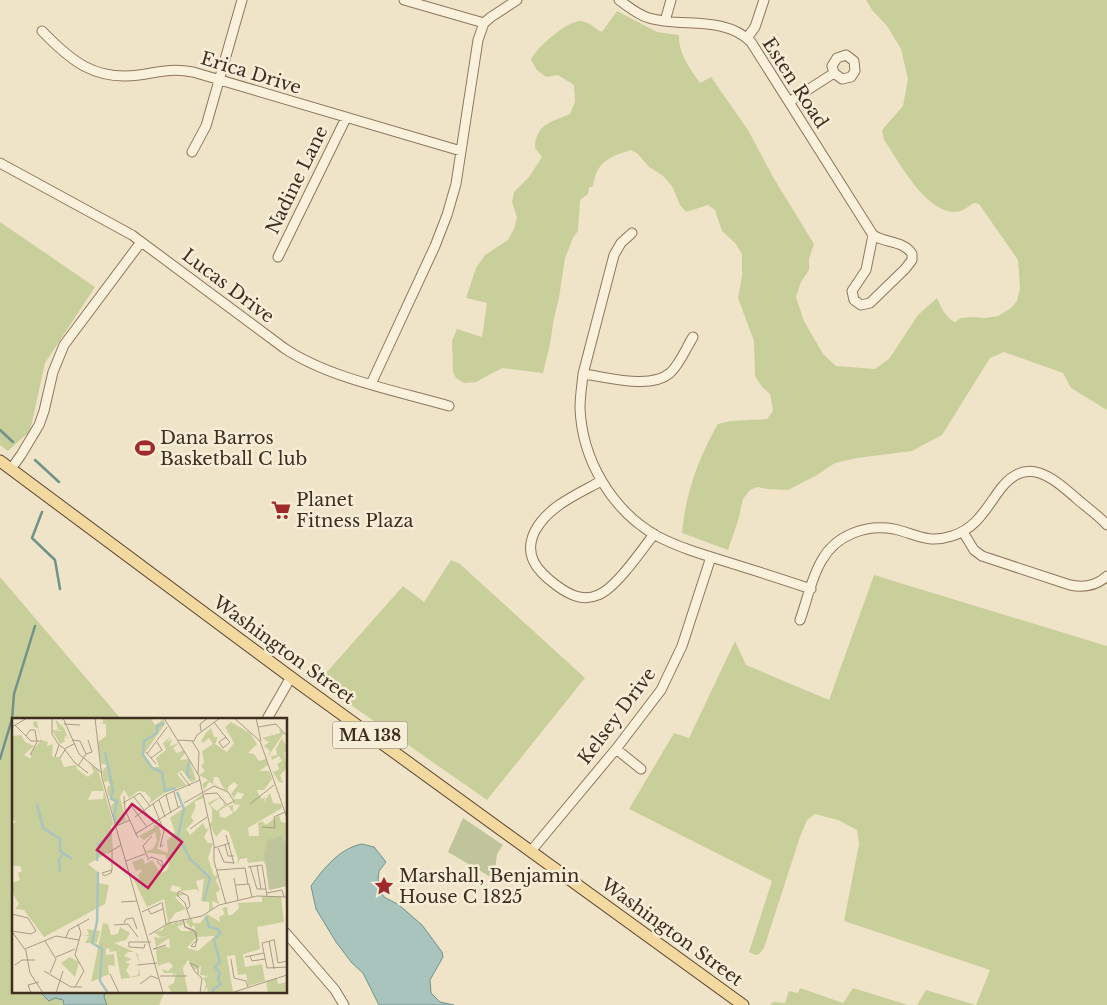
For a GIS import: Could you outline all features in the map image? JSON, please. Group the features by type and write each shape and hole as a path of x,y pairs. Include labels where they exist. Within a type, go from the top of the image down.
{"main road":[{"name":"Washington Street","path":"0,461 291,677 743,1005"}],"street":[{"path":"192,152 206,126 242,0"},
{"path":"404,0 484,23"},
{"path":"371,384 441,230 452,200 476,53 484,23 517,0"},
{"name":"Esten Road","path":"619,0 644,16 665,21 722,27 735,31 747,38 873,235"},
{"path":"665,21 671,0"},
{"path":"747,38 755,27 764,0"},
{"name":"Erica Drive","path":"42,31 71,59 102,73 125,77 170,69 181,70 461,151"},
{"path":"789,102 834,74"},
{"name":"Nadine Lane","path":"278,257 346,118"},
{"name":"Lucas Drive","path":"0,163 112,223 141,242 293,354 313,365 449,406"},
{"path":"632,233 621,243 614,256 583,374 580,408 583,430 589,453 601,480 625,510 654,534 682,547 811,589"},
{"path":"873,235 881,240 908,248 912,252 913,258 905,269 872,301 861,305 854,300 852,291 866,270 873,235"},
{"path":"11,469 39,425 53,372 64,345 141,242"},
{"path":"583,374 639,382 656,380 665,376 673,369 693,336"},
{"path":"800,620 822,560 840,540 852,533 880,528 894,529 919,538 950,537 963,532 974,524 1008,481 1020,474 1034,471 1041,472 1055,480 1107,525"},
{"path":"601,480 556,507 538,525 531,547 533,562 540,573 571,594 584,598 597,596 613,584 654,534"},
{"path":"963,532 974,550 986,558 1070,585 1090,586 1107,576"},
{"name":"Kelsey Drive","path":"531,851 616,749 656,697 669,676 682,646 711,557"},
{"path":"267,718 291,677"},
{"path":"616,749 641,769"},
{"path":"288,935 335,990 344,1005"}],"green space":[{"path":"866,0 1107,0 1107,410 1071,388 1063,373 1004,352 990,358 942,435 912,451 857,458 835,463 788,490 757,487 750,490 743,499 728,550 682,533 686,504 694,476 718,424 730,421 767,419 773,411 770,394 762,387 755,376 754,341 738,298 742,276 742,254 735,243 722,231 715,210 708,205 686,212 680,205 672,186 662,175 649,167 638,154 631,150 616,155 601,165 593,186 589,188 588,194 580,200 578,231 565,258 559,298 543,373 502,368 476,382 464,383 456,378 453,372 452,341 457,329 482,337 487,303 466,298 476,268 485,255 508,240 514,229 517,217 512,202 514,192 529,177 542,157 535,148 538,134 546,125 570,114 575,102 574,85 558,75 546,77 537,70 531,60 545,42 561,29 582,21 602,32 617,11 657,32 679,35 680,48 700,83 711,77 748,130 773,177 814,244 809,259 809,270 801,282 796,297 804,321 823,354 836,366 875,369 889,359 918,315 937,298 946,315 955,322 961,318 998,316 1011,308 1017,301 1020,288 1018,260 979,204 974,203 961,211 953,212 942,209 932,203 913,184 884,140 882,130 903,106 908,79 901,49 887,26 872,10"},
{"path":"0,222 95,287 45,363 30,431 8,451 0,445"},
{"path":"451,560 460,564 585,678 487,800 318,682 403,586 424,602"},
{"path":"874,575 1107,646 1107,1005 976,1005 990,970 844,921 859,844 857,830 838,820 815,814 807,820 800,837 764,948 759,954 755,955 749,952 772,881 629,809 674,733 689,738 735,641 746,665 829,700"},
{"path":"0,577 120,718 12,718 12,992 165,992 159,1005 0,1005"},
{"path":"463,818 503,845 497,854 494,879 448,852"},
{"path":"800,988 843,1003 853,988 908,1005 770,1005 773,1002 785,1003 789,991 798,993"},
{"path":"926,990 976,1005 917,1005"}],"water":[{"path":"362,844 374,847 386,862 379,871 378,879 379,888 384,897 399,905 422,925 442,952 443,957 430,980 431,993 440,1002 454,1005 379,1005 363,973 352,963 336,942 316,909 311,886 327,866 339,855 354,846"},
{"path":"41,992 105,992 104,997 107,1005 64,1005 63,1000 55,998 49,1001"}],"waterway":[{"path":"0,430 13,442"},
{"path":"35,460 59,482"},
{"path":"42,512 32,538 55,560 60,589"},
{"path":"12,718 14,694 35,626"},
{"path":"0,759 12,719"}],"place":[{"name":"Dana Barros Basketball C lub","path":"145,448"},
{"name":"Planet Fitness Plaza","path":"281,510"},
{"name":"Marshall, Benjamin House C 1825","path":"384,886"}]}
